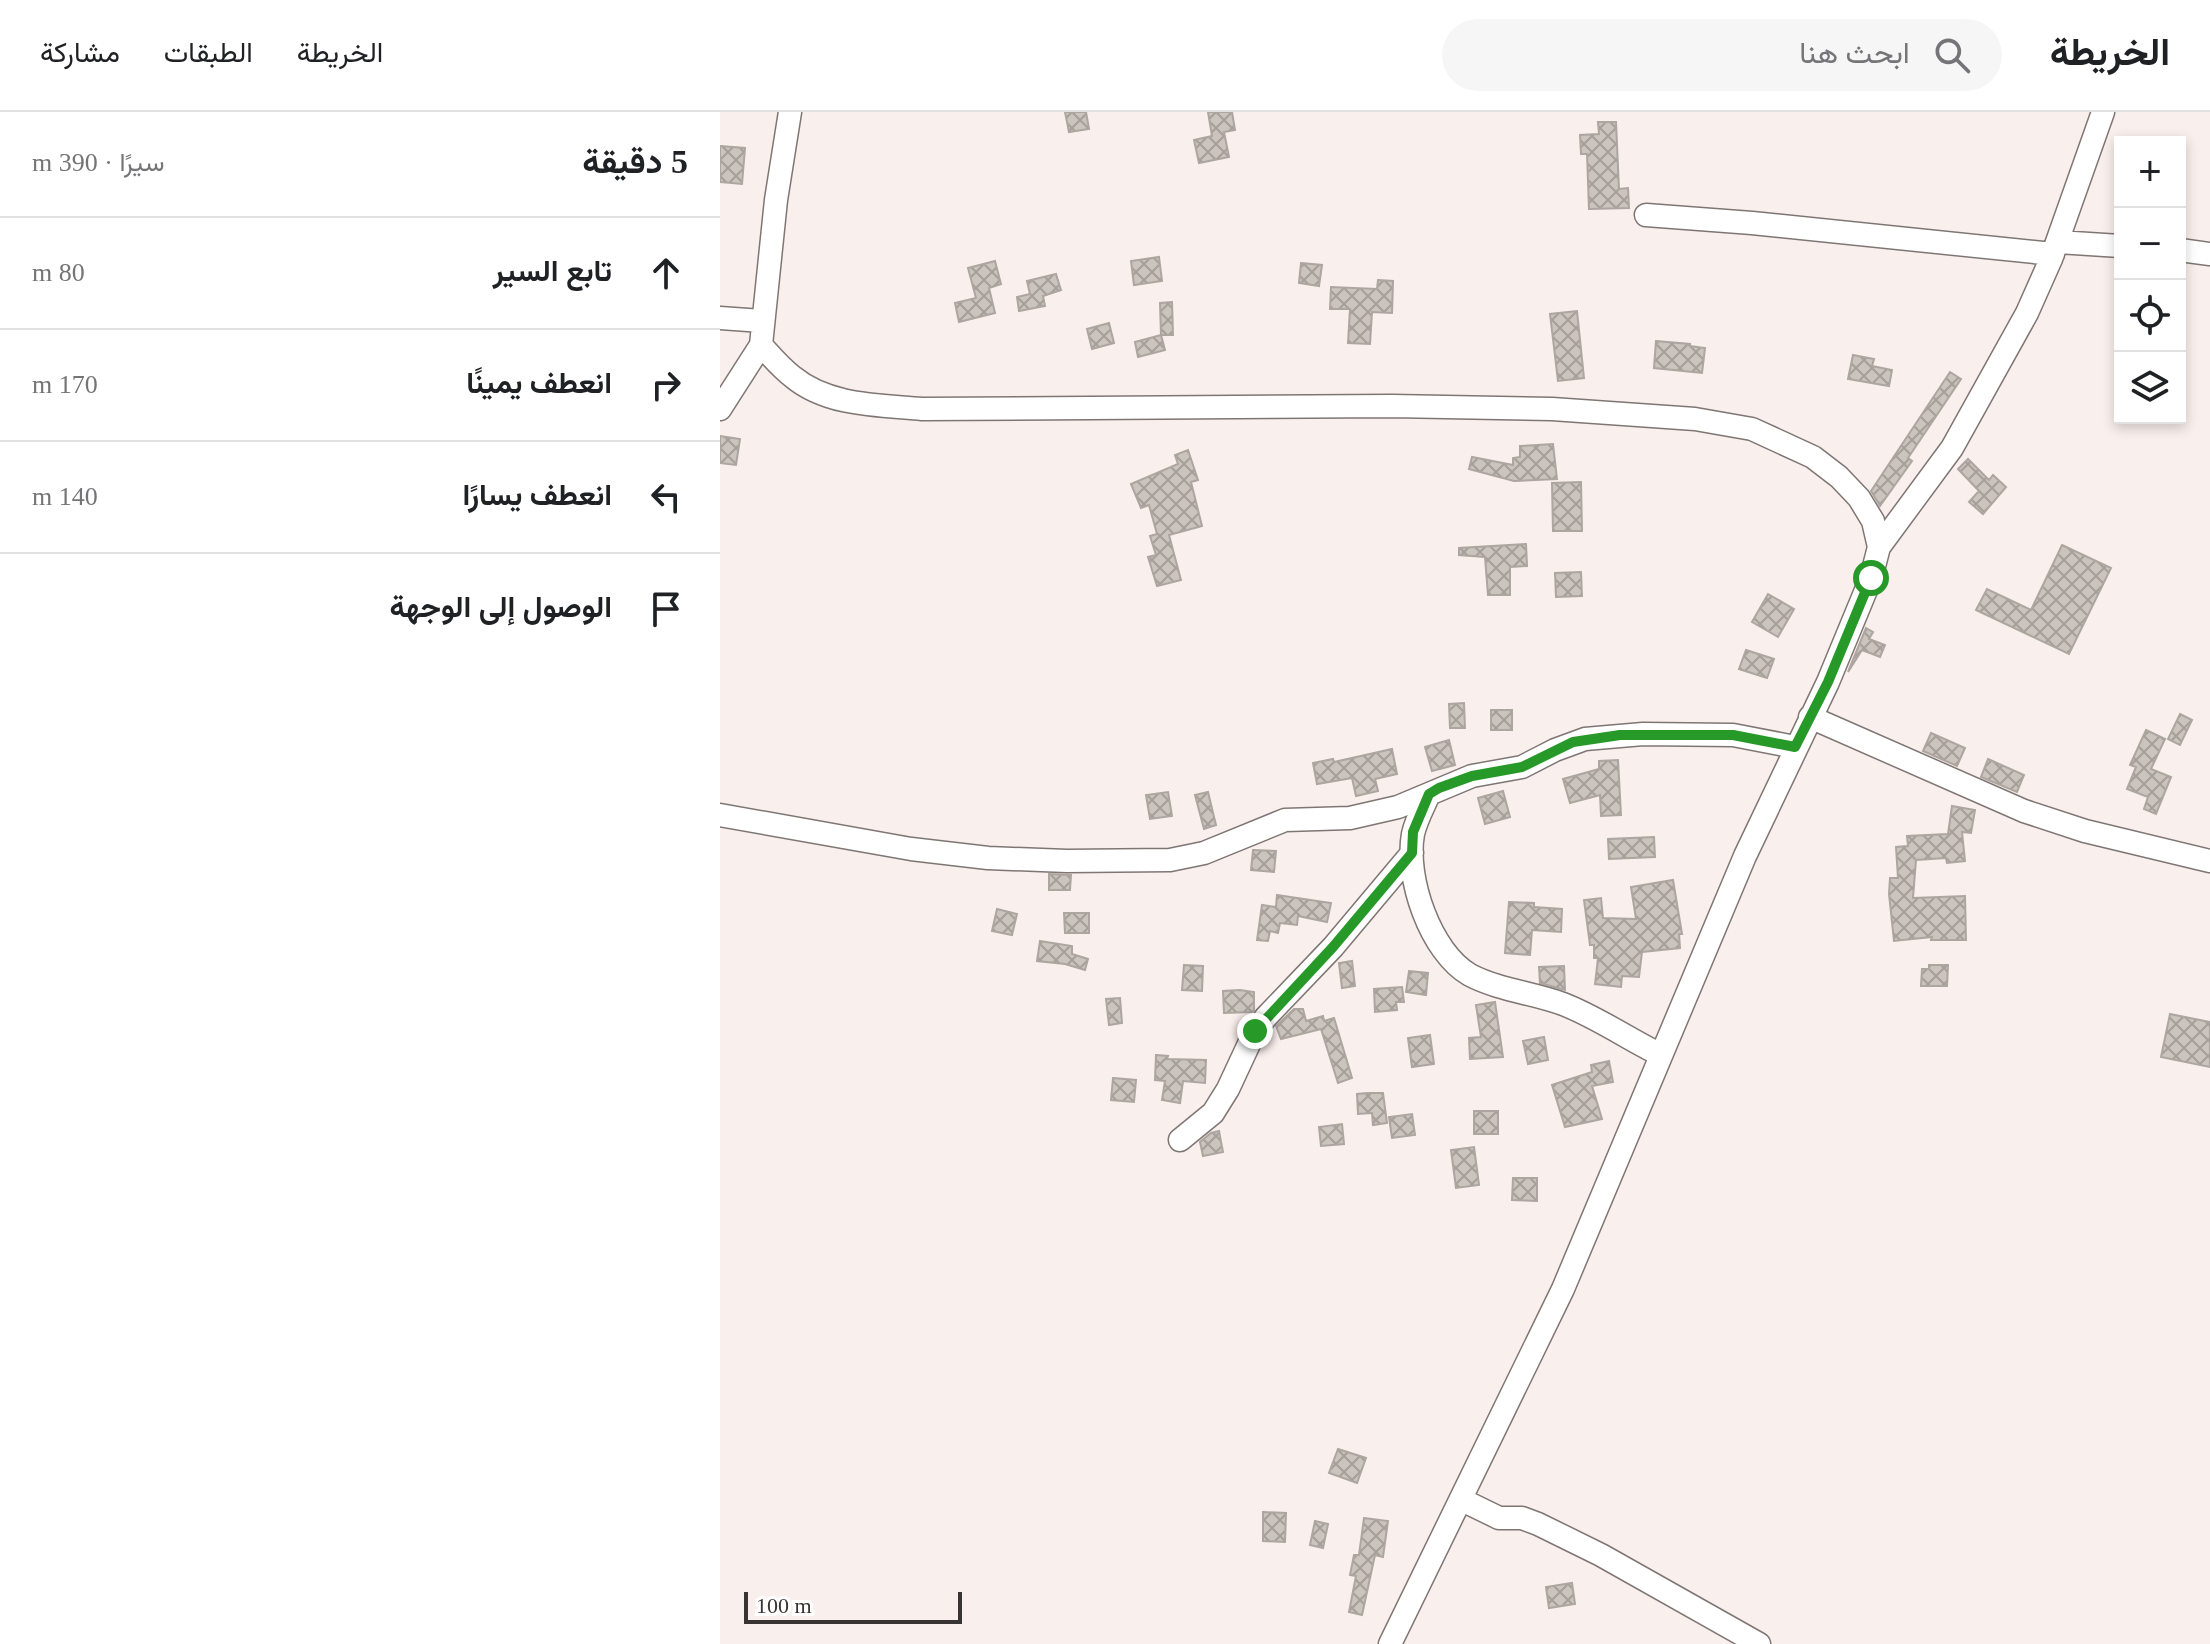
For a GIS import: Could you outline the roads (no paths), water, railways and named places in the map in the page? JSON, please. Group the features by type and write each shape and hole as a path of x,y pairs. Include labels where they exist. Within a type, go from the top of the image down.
{"street":[{"path":"720,409 761,345 776,200 790,112"},
{"path":"1390,1644 1563,1289 1745,856 1871,578 1879,547 1952,448 2027,313 2055,248 2103,112"},
{"path":"1646,215 2055,248 2114,246"},
{"path":"2186,251 2210,254"},
{"path":"720,318 762,321"},
{"path":"761,345 793,378 824,395 853,402 922,409 1536,408 1695,419 1752,429 1813,457 1839,477 1859,498 1873,521 1879,547"},
{"path":"1810,717 2024,811 2085,831 2210,861"},
{"path":"720,815 974,857 1139,862 1204,853 1285,820 1300,817 1350,818 1398,807 1472,776 1522,767 1585,739 1620,735 1733,735 1795,747"},
{"path":"1429,794 1413,832 1412,853 1417,890 1426,919 1460,967 1470,975 1504,988 1563,1004 1661,1055"},
{"path":"1180,1140 1213,1113 1228,1089 1255,1031 1266,1017 1333,947 1412,853"},
{"path":"1462,1500 1499,1518 1522,1518 1538,1524 1601,1555 1759,1644"}]}
